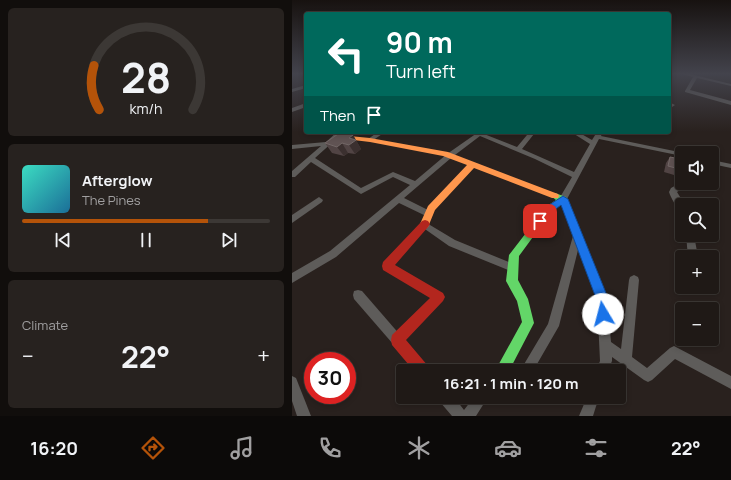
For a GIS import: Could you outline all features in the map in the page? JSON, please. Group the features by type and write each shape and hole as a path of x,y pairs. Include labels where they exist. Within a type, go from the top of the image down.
{"street":[{"path":"696,93 731,103"},
{"path":"292,175 339,134 449,156 563,199 602,298 606,361 605,364"},
{"path":"370,140 379,134"},
{"path":"292,278 333,254 415,184 479,134"},
{"path":"482,134 576,176"},
{"path":"518,150 532,134"},
{"path":"582,134 616,143 658,148 675,152"},
{"path":"506,364 528,323 522,299 512,280 514,255 549,209 563,199 597,138"},
{"path":"293,147 327,144"},
{"path":"311,159 361,191 393,174 415,184"},
{"path":"719,163 731,166"},
{"path":"397,340 439,296 387,266 425,225 431,208 472,164"},
{"path":"398,199 428,214"},
{"path":"292,220 319,200"},
{"path":"425,225 452,243 513,268"},
{"path":"530,364 553,326 578,235"},
{"path":"626,360 634,280"},
{"path":"358,295 418,364"},
{"path":"605,345 648,376 674,352 731,383"},
{"path":"292,382 304,416"},
{"path":"451,404 461,416"},
{"path":"468,416 477,404"},
{"path":"586,416 590,404"}],"building":[{"path":"338,134 353,135 349,138 356,140 349,145 342,143 337,147 325,143"},
{"path":"670,157 675,158 675,168 668,166"}],"traffic: fast":[{"path":"506,364 528,323 522,299 512,281 514,255 549,209 563,199 555,196"}],"traffic: slow":[{"path":"339,137 370,140 445,154 555,196"},
{"path":"425,224 431,208 472,165"}],"traffic: jam":[{"path":"417,364 397,340 439,297 387,266 425,224"}],"route":[{"path":"540,221 549,209 563,199 602,298 603,314"}]}
